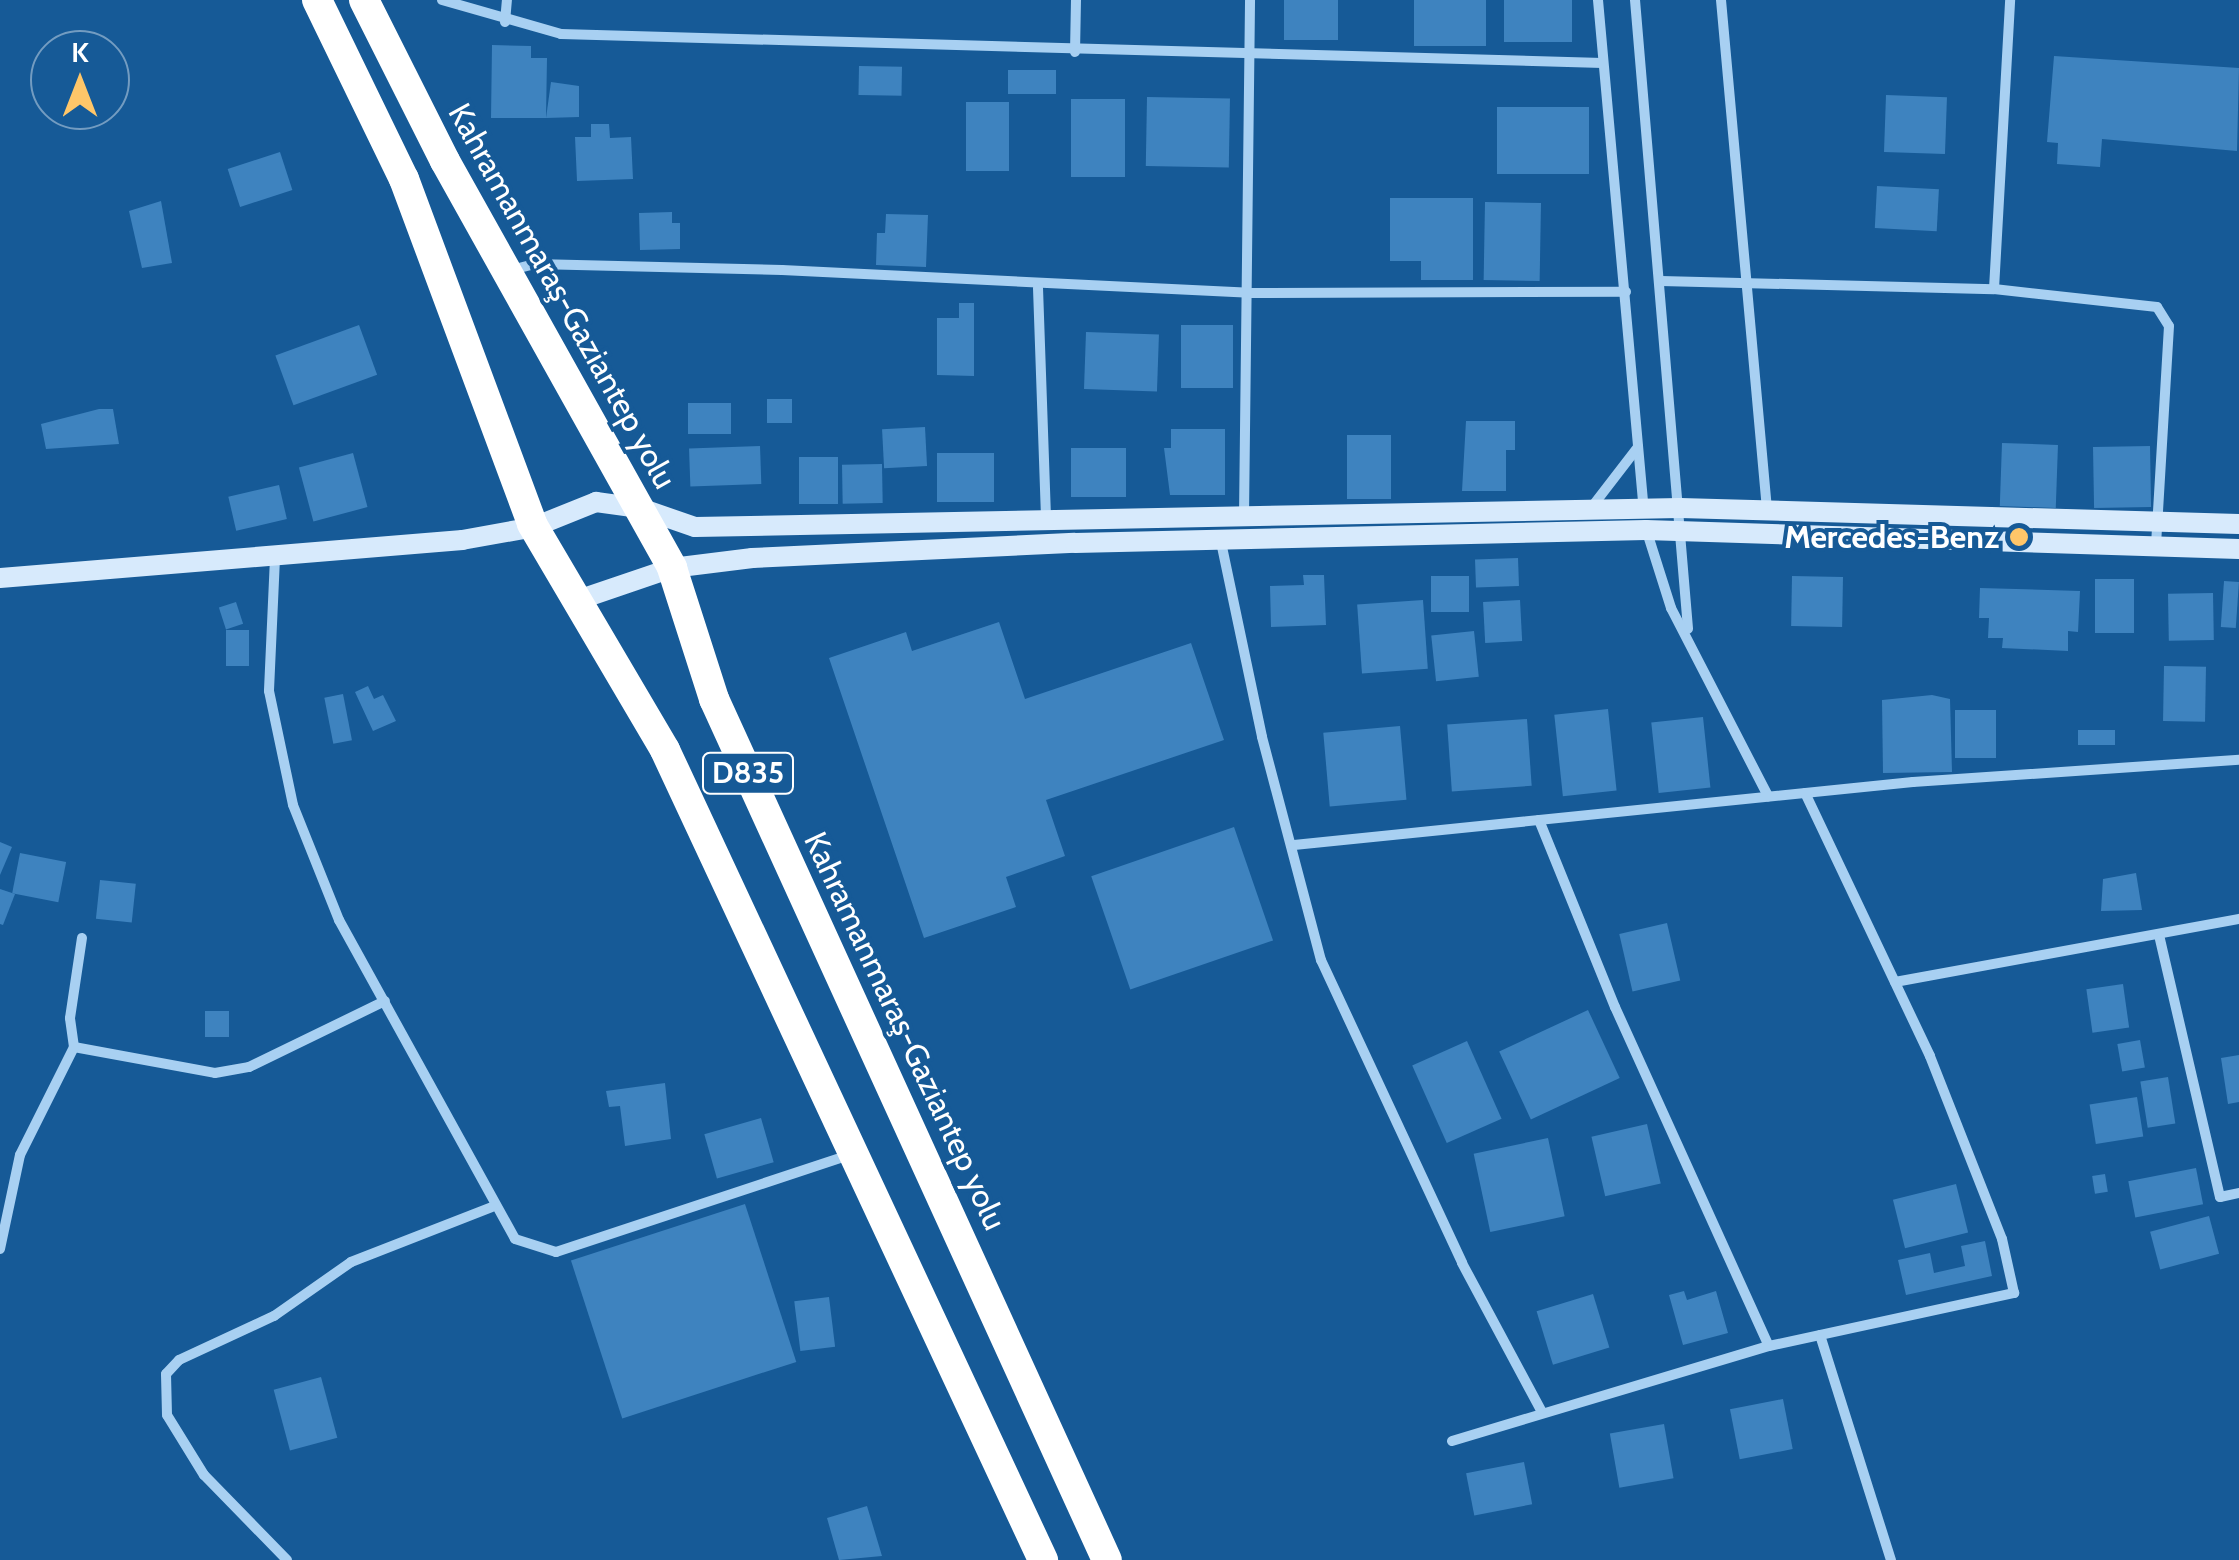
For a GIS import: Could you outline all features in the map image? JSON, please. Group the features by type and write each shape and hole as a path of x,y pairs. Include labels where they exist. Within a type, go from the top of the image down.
{"highway":[{"name":"D835","path":"316,0 404,179 534,527 665,750 1043,1560"},
{"name":"Kahramanmaraş-Gaziantep yolu","path":"364,0 445,162 510,270 672,568 714,699 1108,1560"}],"street":[{"path":"442,0 506,22 561,34 1075,52 1603,63"},
{"path":"506,0 506,22"},
{"path":"1075,52 1076,0"},
{"path":"1244,517 1250,0"},
{"path":"1598,0 1646,530 1661,585 1688,630 1768,796"},
{"path":"1634,0 1662,280 1688,630"},
{"path":"1721,0 1767,510"},
{"path":"1994,289 2010,0"},
{"path":"510,270 535,264 782,270 1038,288 1249,293 1626,292"},
{"path":"1662,280 1994,289 2144,301 2165,316 2156,546"},
{"path":"1038,288 1046,522"},
{"path":"1590,509 1638,446"},
{"path":"0,578 275,558 534,527 579,506 640,508 695,528 1644,508 2239,524"},
{"path":"987,547 988,523"},
{"path":"576,601 672,568 792,555 987,547 1646,530 2239,549"},
{"path":"1221,542 1262,737 1294,845 1321,960 1350,1034 1542,1412"},
{"path":"275,558 269,642 274,730 313,861 492,1207 514,1238 556,1252 853,1154"},
{"path":"1294,845 1768,796 2239,760"},
{"path":"1452,1441 1769,1346 2014,1293 2002,1239 1895,982 1805,793"},
{"path":"1539,820 1615,1008 1769,1346"},
{"path":"1895,982 2239,920"},
{"path":"2159,935 2220,1197 2239,1193"},
{"path":"0,1249 20,1155 74,1048 70,1018 82,938"},
{"path":"74,1048 215,1073 250,1067 385,1001"},
{"path":"288,1560 204,1475 168,1414 166,1374 179,1360 274,1316 350,1262 492,1207"},
{"path":"1820,1335 1891,1560"}],"building":[{"path":"1284,0 1338,0 1338,40 1284,40"},
{"path":"1414,0 1486,0 1486,46 1414,46"},
{"path":"1504,0 1572,0 1572,42 1504,42"},
{"path":"492,45 531,46 531,58 547,58 546,118 491,118"},
{"path":"2054,56 2239,68 2237,151 2102,139 2100,167 2057,164 2058,143 2047,142"},
{"path":"859,66 902,67 901,96 858,95"},
{"path":"1008,70 1056,70 1056,94 1008,94"},
{"path":"551,82 579,86 579,117 546,118"},
{"path":"1886,95 1947,97 1945,154 1884,152"},
{"path":"1147,97 1230,98 1229,167 1146,166"},
{"path":"1071,99 1125,99 1125,177 1071,177"},
{"path":"966,102 1009,102 1009,171 966,171"},
{"path":"1497,107 1589,107 1589,174 1497,174"},
{"path":"591,124 609,124 610,138 631,137 633,179 577,181 575,137 591,137"},
{"path":"280,152 292,190 240,207 228,169"},
{"path":"1877,186 1939,189 1937,231 1875,228"},
{"path":"1390,198 1473,198 1473,280 1421,280 1421,261 1390,261"},
{"path":"161,201 172,263 142,268 129,211"},
{"path":"1485,202 1541,203 1540,281 1484,280"},
{"path":"672,212 672,223 680,223 680,249 640,250 639,213"},
{"path":"886,214 928,215 926,267 876,265 877,233 885,233"},
{"path":"959,303 974,303 974,376 937,375 937,318 959,318"},
{"path":"359,325 377,375 293,405 275,355"},
{"path":"1181,325 1233,325 1233,388 1181,388"},
{"path":"1086,332 1159,335 1157,392 1084,389"},
{"path":"767,399 792,399 792,423 767,423"},
{"path":"688,403 731,403 731,434 688,434"},
{"path":"113,409 119,444 46,449 41,424"},
{"path":"1466,421 1515,421 1515,450 1506,450 1506,491 1462,491"},
{"path":"925,427 927,466 884,468 882,429"},
{"path":"1171,429 1225,429 1225,495 1170,495 1164,448 1171,448"},
{"path":"1347,435 1391,435 1391,499 1347,499"},
{"path":"2002,443 2058,445 2056,508 2000,506"},
{"path":"760,446 761,484 690,486 689,448"},
{"path":"2150,446 2151,507 2094,508 2093,447"},
{"path":"1071,448 1126,448 1126,497 1071,497"},
{"path":"353,453 367,507 313,522 299,467"},
{"path":"937,453 994,453 994,502 937,502"},
{"path":"799,457 838,457 838,504 799,504"},
{"path":"882,464 883,503 843,504 842,465"},
{"path":"279,485 287,519 236,531 228,497"},
{"path":"1518,558 1519,586 1476,587 1475,560"},
{"path":"1303,575 1324,575 1326,625 1271,627 1270,586 1304,585"},
{"path":"1431,576 1469,576 1469,612 1431,612"},
{"path":"1792,576 1843,577 1842,627 1791,626"},
{"path":"2095,579 2134,579 2134,633 2095,633"},
{"path":"2224,581 2239,582 2236,628 2221,627"},
{"path":"1980,588 2080,591 2078,632 2068,631 2068,651 2002,648 2003,638 1988,638 1989,618 1979,618"},
{"path":"2213,593 2214,640 2169,641 2168,594"},
{"path":"1423,600 1428,669 1362,673 1357,605"},
{"path":"1520,600 1522,641 1485,643 1483,602"},
{"path":"236,602 243,624 226,629 219,608"},
{"path":"999,622 1025,699 1191,643 1224,740 1046,800 1065,856 1006,877 1016,907 924,938 829,658 906,632 912,651"},
{"path":"226,630 249,630 249,666 226,666"},
{"path":"1474,631 1479,677 1436,681 1431,635"},
{"path":"2164,666 2206,667 2205,722 2163,721"},
{"path":"368,686 374,699 383,695 396,721 373,731 355,692"},
{"path":"343,694 352,740 333,744 324,698"},
{"path":"1932,695 1950,699 1952,772 1883,773 1882,700"},
{"path":"1608,709 1617,791 1563,796 1554,715"},
{"path":"1955,710 1996,710 1996,758 1955,758"},
{"path":"1703,717 1710,788 1659,793 1651,722"},
{"path":"1527,719 1532,786 1452,791 1447,725"},
{"path":"1400,726 1406,800 1330,806 1323,733"},
{"path":"2078,730 2115,730 2115,745 2078,745"},
{"path":"1234,827 1273,940 1130,990 1091,876"},
{"path":"0,842 12,847 0,875"},
{"path":"20,853 66,862 58,902 12,893"},
{"path":"2136,873 2142,910 2101,911 2103,879"},
{"path":"100,880 136,884 132,923 96,919"},
{"path":"0,889 15,894 3,925 0,924"},
{"path":"1667,923 1680,980 1633,992 1619,934"},
{"path":"2123,984 2129,1028 2092,1033 2086,989"},
{"path":"1588,1010 1620,1078 1531,1119 1499,1051"},
{"path":"205,1011 229,1011 229,1037 205,1037"},
{"path":"2140,1040 2145,1068 2122,1072 2117,1044"},
{"path":"1467,1041 1502,1119 1447,1143 1412,1065"},
{"path":"2239,1055 2239,1102 2228,1104 2221,1058"},
{"path":"2168,1077 2175,1123 2148,1128 2140,1081"},
{"path":"665,1083 671,1139 625,1146 620,1106 609,1107 606,1091"},
{"path":"2137,1097 2143,1137 2096,1144 2090,1105"},
{"path":"761,1118 774,1162 717,1178 704,1134"},
{"path":"1647,1124 1661,1183 1605,1196 1591,1137"},
{"path":"1548,1138 1565,1216 1490,1232 1474,1154"},
{"path":"2196,1168 2203,1204 2135,1217 2128,1181"},
{"path":"2105,1174 2108,1192 2095,1194 2092,1176"},
{"path":"1956,1184 1968,1233 1905,1248 1893,1200"},
{"path":"745,1204 796,1362 622,1418 571,1261"},
{"path":"2209,1216 2219,1254 2160,1269 2150,1232"},
{"path":"1985,1241 1992,1276 1906,1295 1898,1260 1930,1253 1934,1273 1965,1266 1961,1246"},
{"path":"1684,1291 1687,1300 1716,1291 1728,1333 1683,1345 1669,1295"},
{"path":"1593,1294 1609,1348 1553,1365 1537,1311"},
{"path":"829,1297 835,1347 800,1351 794,1301"},
{"path":"321,1377 337,1438 290,1451 274,1390"},
{"path":"1783,1399 1793,1449 1740,1459 1730,1409"},
{"path":"1664,1424 1674,1478 1619,1488 1610,1434"},
{"path":"1524,1462 1532,1504 1474,1515 1466,1473"},
{"path":"867,1506 882,1556 839,1560 827,1518"}],"place":[{"name":"Mercedes-Benz","path":"2019,537"}]}
